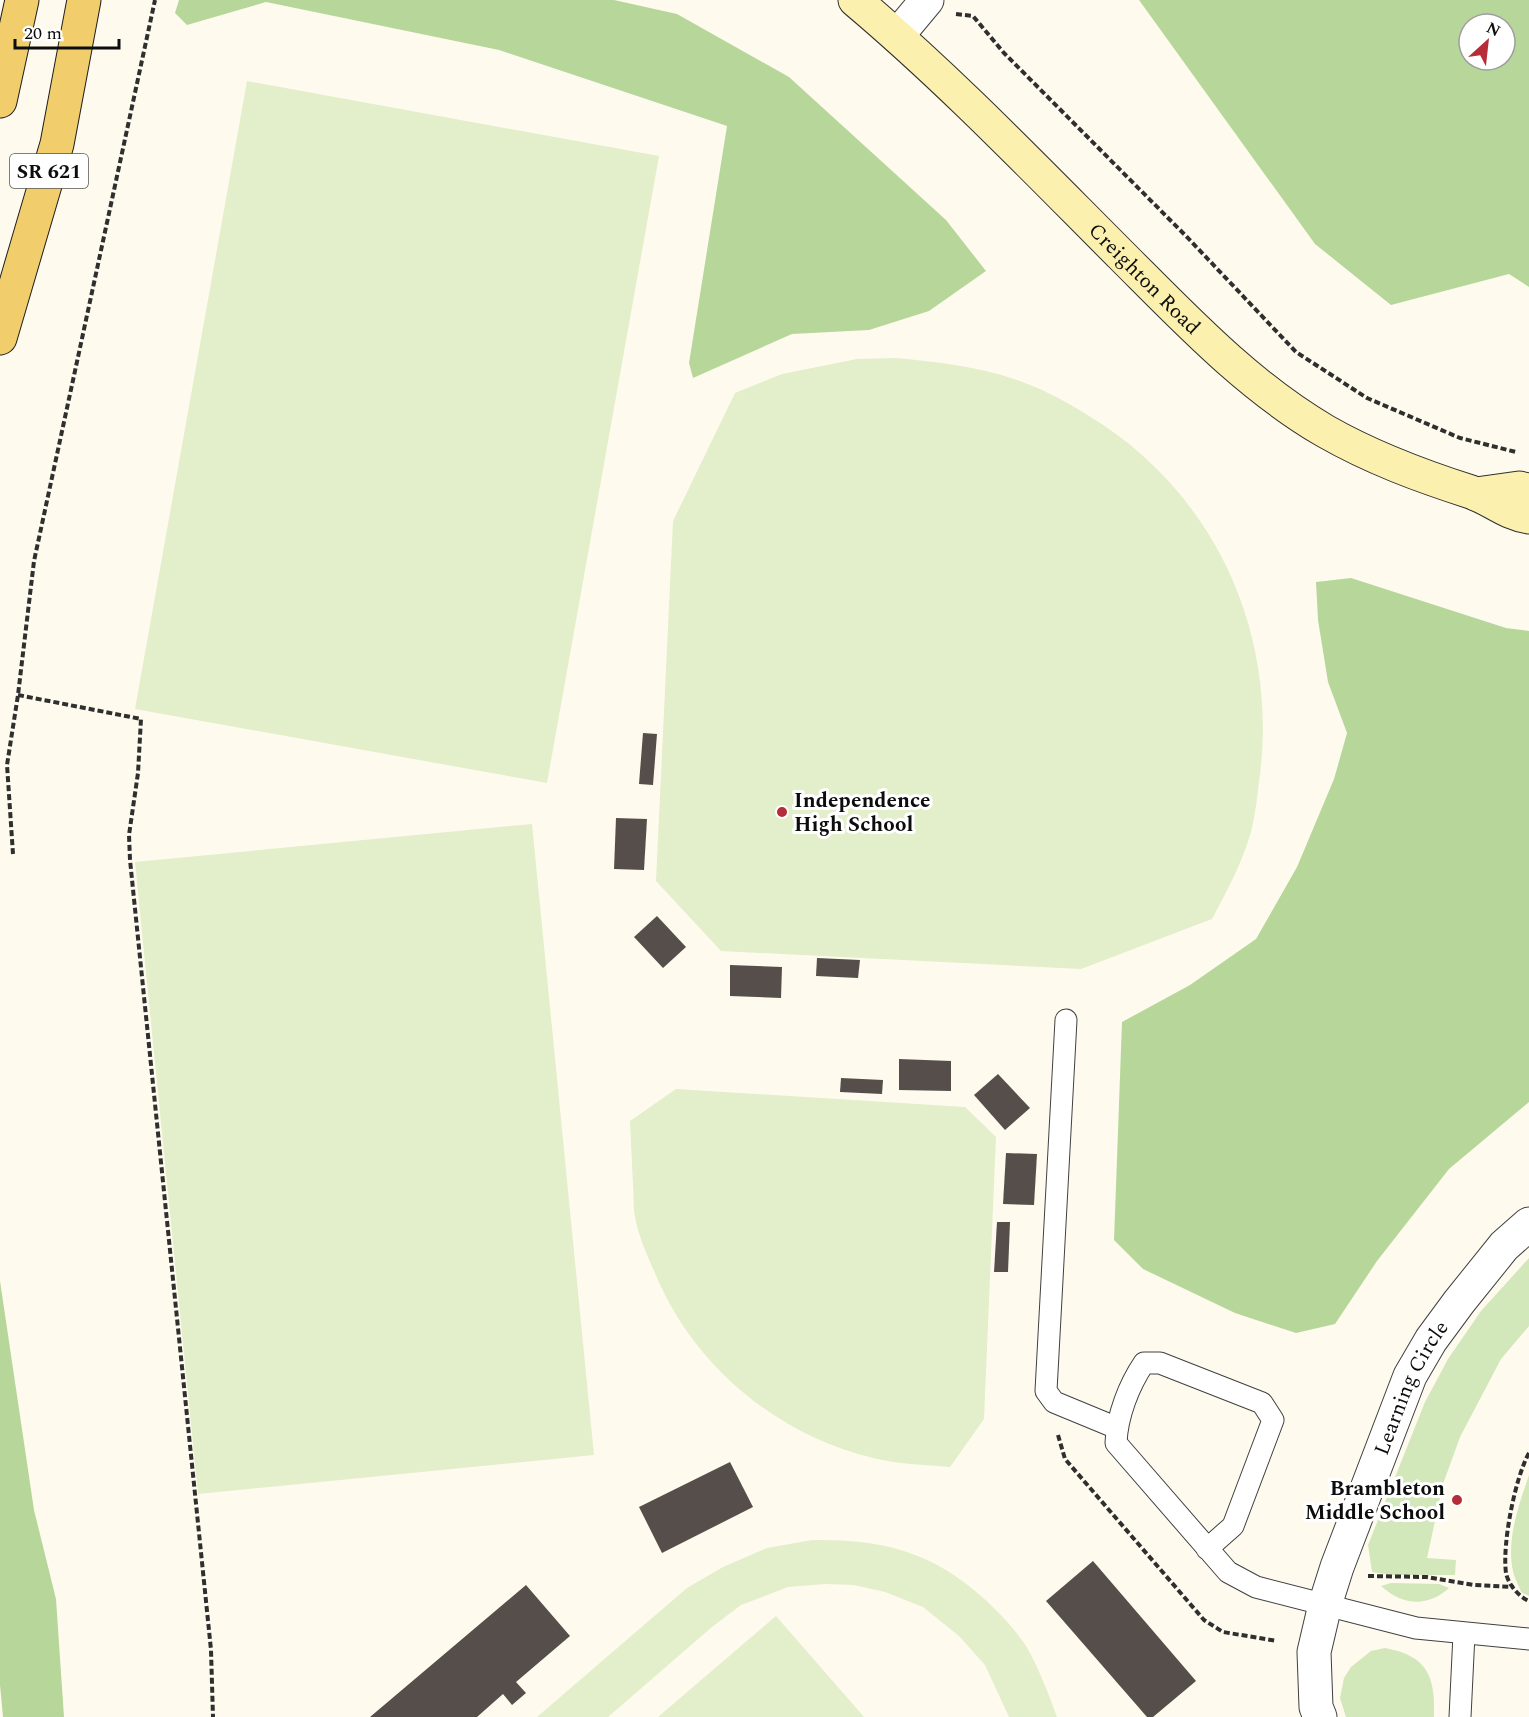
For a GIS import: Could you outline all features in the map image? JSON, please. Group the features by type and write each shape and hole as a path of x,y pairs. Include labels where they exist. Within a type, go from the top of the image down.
{"main road":[{"path":"0,101 22,0"},
{"name":"SR 621","path":"0,338 57,144 84,0"}],"street":[{"name":"Creighton Road","path":"855,0 983,117 1204,338 1264,391 1325,431 1370,455 1417,475 1476,494 1513,515 1529,518"},
{"path":"897,36 939,5"},
{"name":"Creighton Road","path":"1476,494 1519,488 1529,490"},
{"name":"Learning Circle","path":"1320,1717 1316,1707 1314,1652 1325,1605 1337,1567 1410,1376 1431,1340 1467,1293 1504,1246 1529,1224"}],"lane":[{"path":"1066,1020 1046,1391 1054,1402 1117,1428"},
{"path":"1208,1549 1233,1526 1273,1420 1262,1403 1160,1363 1144,1363 1136,1376 1117,1428 1116,1443 1208,1549 1228,1572 1256,1587 1416,1628 1529,1639"},
{"path":"1460,1717 1464,1634"}],"path":[{"path":"13,854 7,765 34,561 155,0"},
{"path":"939,5 957,15 974,16 1004,53 1186,236 1296,352 1367,398 1460,438 1522,453"},
{"path":"18,695 141,720 138,773 129,835 130,860 211,1650 213,1717"},
{"path":"1046,1391 1065,1459 1204,1620 1222,1632 1277,1641"},
{"path":"1529,1453 1509,1519 1506,1574 1520,1597 1529,1601"},
{"path":"1337,1567 1374,1577 1426,1577 1474,1585 1514,1587"}],"green space":[{"path":"179,0 614,0 677,14 789,77 946,220 986,271 929,311 869,330 792,334 693,378 689,363 727,126 499,50 266,2 187,25 175,13"},
{"path":"1139,0 1529,0 1529,287 1509,274 1391,305 1315,244"},
{"path":"247,81 659,156 547,783 135,709"},
{"path":"896,358 945,363 1009,377 1049,393 1086,414 1131,446 1170,483 1203,525 1229,571 1248,621 1259,673 1263,727 1259,782 1251,832 1239,866 1212,919 1081,969 721,951 656,881 673,521 735,393 782,374 857,359"},
{"path":"1351,578 1506,628 1529,631 1529,1102 1449,1169 1377,1261 1335,1324 1296,1333 1235,1313 1143,1269 1114,1240 1122,1022 1190,985 1256,939 1297,867 1334,779 1347,733 1328,682 1318,620 1316,582"},
{"path":"532,824 594,1455 198,1494 135,862"},
{"path":"676,1089 965,1107 996,1137 984,1419 950,1467 873,1458 837,1447 803,1432 771,1413 742,1391 715,1366 691,1337 671,1306 655,1273 636,1224 634,1209 630,1121"},
{"path":"1529,1258 1529,1326 1501,1359 1460,1437 1443,1484 1427,1558 1456,1560 1455,1575 1392,1575 1372,1572 1368,1545 1425,1402 1448,1359 1481,1311"},
{"path":"0,1281 34,1510 56,1599 64,1717 3,1717 0,1685"},
{"path":"1529,1475 1529,1596 1521,1592 1514,1576 1511,1547 1521,1498"},
{"path":"812,1540 840,1540 889,1547 933,1563 954,1575 996,1610 1023,1642 1038,1669 1057,1717 1009,1717 985,1665 959,1636 923,1607 885,1592 854,1585 825,1584 788,1587 741,1605 712,1627 608,1717 537,1717 687,1588 723,1567 767,1548"},
{"path":"1391,1583 1439,1584 1449,1588 1432,1599 1415,1602 1397,1597 1381,1586"},
{"path":"776,1616 864,1717 658,1717"},
{"path":"1385,1648 1411,1656 1426,1670 1433,1690 1434,1717 1346,1717 1340,1698 1344,1678 1351,1667 1371,1651"}],"building":[{"path":"643,733 657,734 653,785 639,784"},
{"path":"616,818 647,819 644,870 614,869"},
{"path":"657,916 686,947 663,968 634,937"},
{"path":"817,958 860,960 858,978 816,976"},
{"path":"730,965 782,967 781,998 730,996"},
{"path":"899,1059 951,1061 951,1091 899,1090"},
{"path":"998,1074 1030,1108 1005,1130 974,1095"},
{"path":"841,1078 883,1080 882,1094 840,1092"},
{"path":"1006,1153 1037,1154 1034,1205 1003,1204"},
{"path":"997,1222 1010,1222 1008,1272 994,1272"},
{"path":"730,1462 753,1507 662,1553 639,1507"},
{"path":"1093,1561 1196,1681 1153,1717 1147,1717 1046,1601"},
{"path":"526,1585 570,1636 516,1682 526,1693 512,1705 503,1694 477,1717 370,1717"}],"place":[{"name":"Independence High School","path":"782,812"},
{"name":"Brambleton Middle School","path":"1457,1500"}]}
